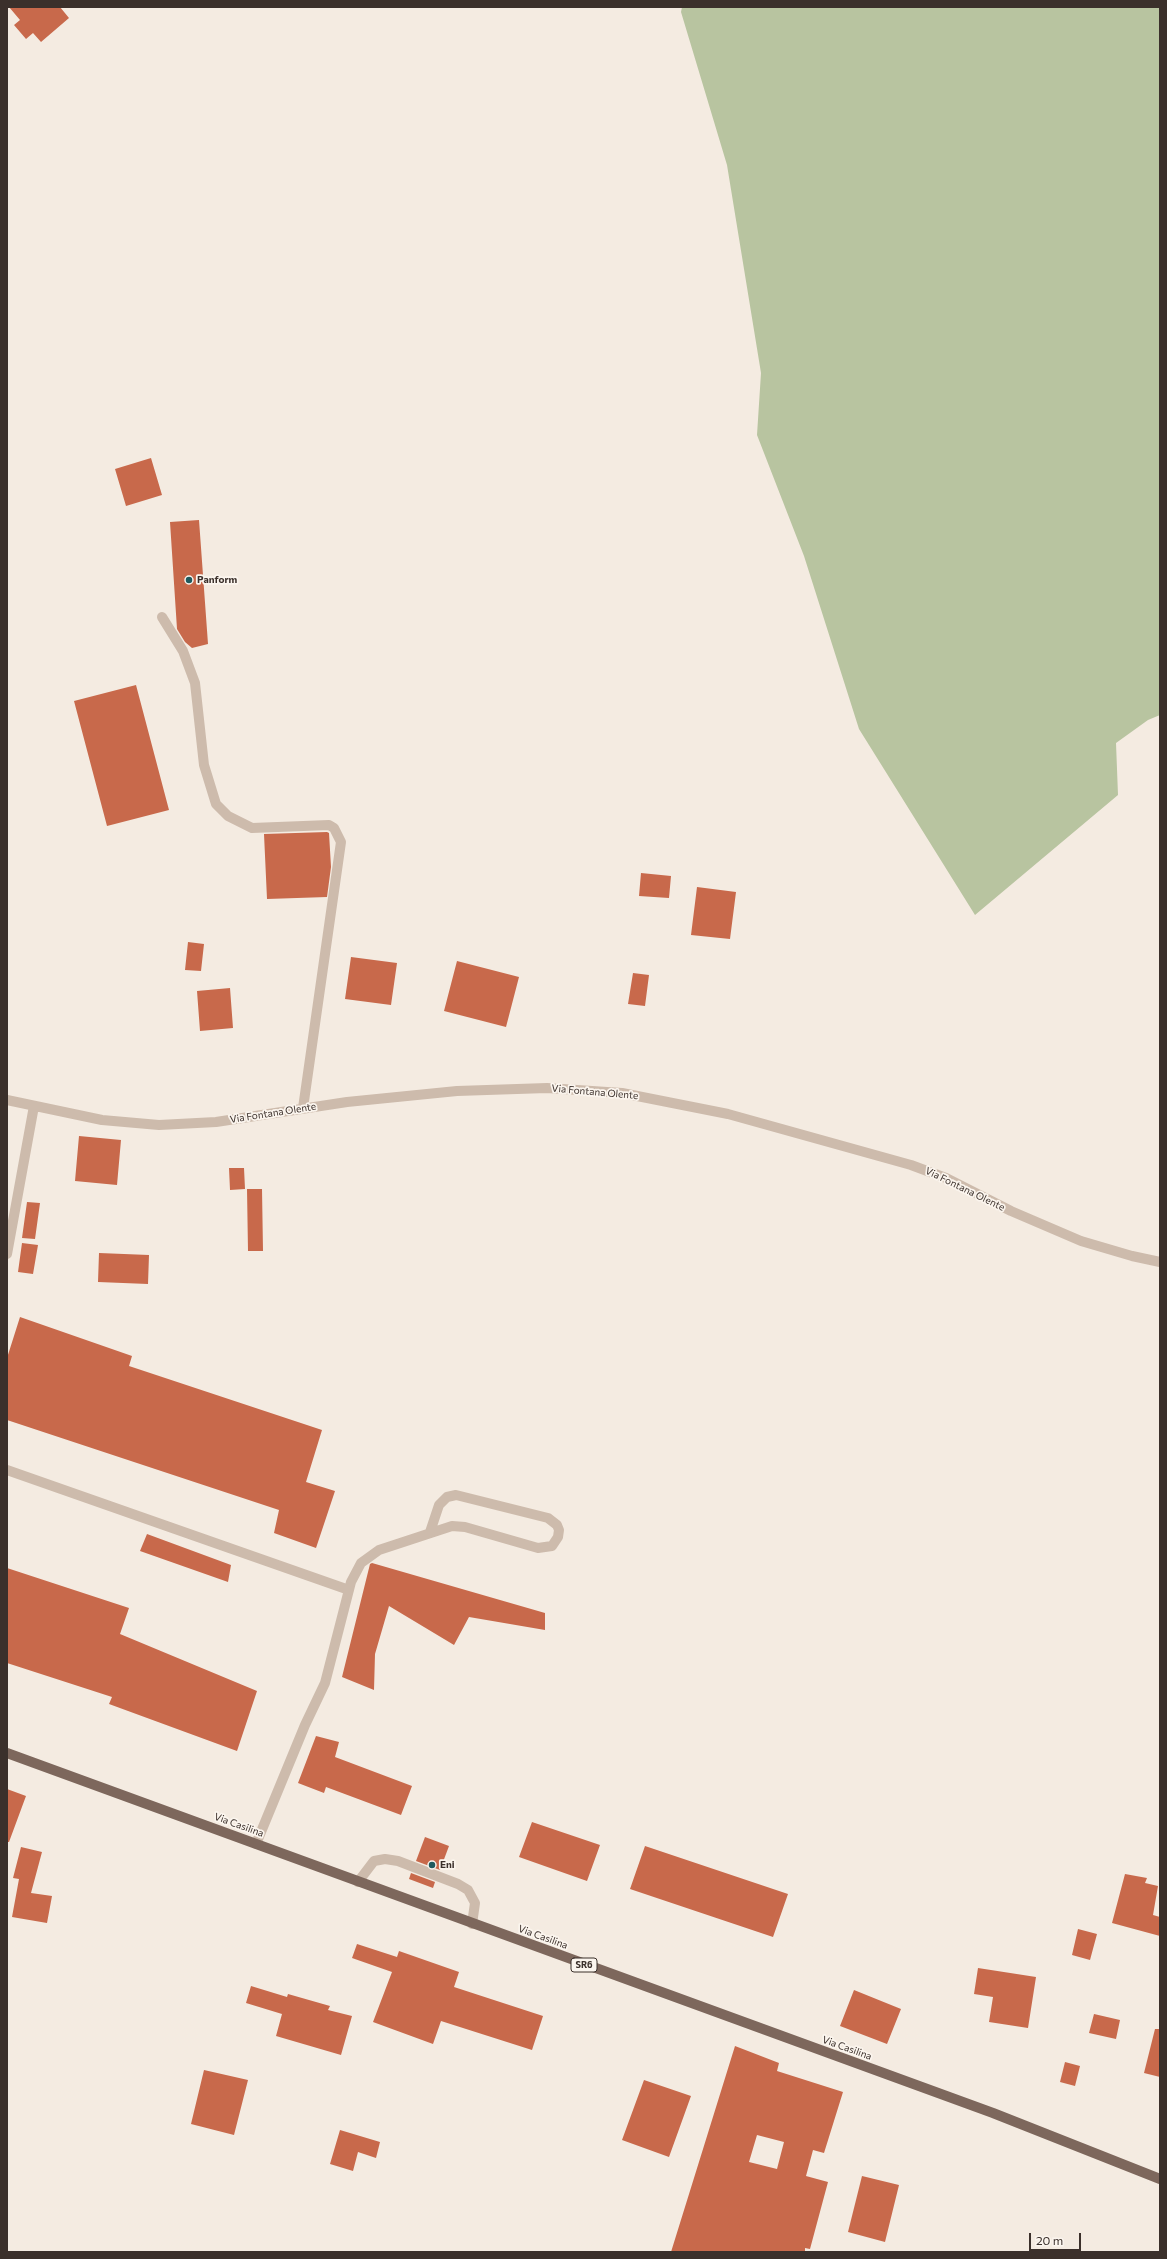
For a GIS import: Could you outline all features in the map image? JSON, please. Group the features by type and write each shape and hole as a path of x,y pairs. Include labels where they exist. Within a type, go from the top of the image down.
{"main road":[{"name":"Via Casilina","path":"7,1752 472,1924 993,2113 1160,2179"}],"street":[{"path":"162,616 183,651 195,683 204,765 216,804 228,816 252,828 329,825 334,828 341,842 303,1108"},
{"name":"Via Fontana Olente","path":"7,1100 107,1121 159,1125 216,1122 303,1108 414,1095 523,1088 590,1090 662,1100 728,1114 917,1167 951,1180 1005,1209 1075,1238 1125,1254 1160,1262"},
{"path":"7,1254 34,1106"},
{"path":"7,1470 349,1590"},
{"path":"256,1844 304,1725 325,1683 354,1574 365,1559 379,1550 452,1526 465,1527 538,1548 546,1548 556,1543 559,1530 557,1525 548,1518 456,1495 447,1497 439,1505 430,1532"},
{"path":"358,1882 374,1861 385,1858 398,1860 458,1884 468,1890 475,1903 472,1924"}],"green space":[{"path":"682,7 1160,7 1160,715 1148,720 1116,743 1118,795 975,915 859,729 804,556 757,435 761,373 727,165 681,12"}],"building":[{"path":"9,7 60,7 69,18 41,42 33,33 26,39 14,25 20,20"},
{"path":"151,458 162,495 126,506 115,469"},
{"path":"199,520 208,644 192,648 185,642 177,629 170,522"},
{"path":"136,685 169,810 107,826 74,701"},
{"path":"329,833 331,867 327,897 267,899 264,834"},
{"path":"641,873 671,876 669,898 639,896"},
{"path":"697,887 736,892 730,939 691,935"},
{"path":"188,942 204,944 201,971 185,970"},
{"path":"351,957 397,963 391,1005 345,999"},
{"path":"457,961 519,977 506,1027 444,1011"},
{"path":"633,973 649,975 645,1006 628,1004"},
{"path":"230,988 233,1028 200,1031 197,991"},
{"path":"79,1136 121,1140 117,1185 75,1181"},
{"path":"229,1168 244,1168 245,1189 230,1190"},
{"path":"247,1189 262,1189 263,1251 248,1251"},
{"path":"27,1202 40,1203 35,1239 22,1238"},
{"path":"22,1243 38,1245 33,1274 18,1272"},
{"path":"99,1253 149,1255 148,1284 98,1282"},
{"path":"20,1317 132,1356 129,1366 322,1430 306,1482 335,1491 316,1548 274,1533 279,1510 7,1420 7,1358"},
{"path":"147,1534 231,1565 228,1582 140,1551"},
{"path":"372,1563 545,1613 545,1630 469,1617 454,1645 389,1606 375,1654 374,1690 342,1677 370,1564"},
{"path":"7,1568 129,1608 120,1634 257,1691 237,1751 109,1704 112,1697 7,1663"},
{"path":"316,1736 339,1742 335,1757 412,1786 401,1815 326,1787 324,1793 298,1783"},
{"path":"7,1789 26,1796 9,1842 7,1842"},
{"path":"532,1822 600,1845 587,1881 519,1857"},
{"path":"425,1837 449,1846 440,1870 416,1861"},
{"path":"645,1846 788,1894 773,1937 630,1889"},
{"path":"21,1847 42,1852 31,1893 52,1896 47,1923 12,1917 19,1879 13,1878"},
{"path":"411,1873 435,1882 433,1888 409,1879"},
{"path":"1125,1874 1147,1878 1145,1883 1158,1886 1153,1915 1160,1917 1160,1936 1112,1923"},
{"path":"1078,1929 1097,1934 1090,1960 1072,1955"},
{"path":"357,1944 397,1957 399,1951 459,1972 454,1987 543,2016 532,2050 441,2021 433,2044 373,2022 392,1972 352,1958"},
{"path":"978,1968 1036,1977 1028,2028 989,2022 993,1997 974,1994"},
{"path":"251,1986 287,1997 288,1994 330,2006 328,2010 352,2016 341,2055 276,2036 282,2014 246,2003"},
{"path":"854,1990 901,2009 887,2044 840,2026"},
{"path":"1094,2014 1120,2020 1116,2039 1089,2033"},
{"path":"1155,2029 1160,2029 1160,2077 1144,2073"},
{"path":"735,2046 779,2063 777,2071 843,2092 824,2153 813,2150 806,2176 828,2182 810,2249 805,2248 805,2252 671,2252","holes":["757,2135 784,2142 777,2169 749,2162"]},
{"path":"1065,2062 1080,2066 1075,2086 1060,2082"},
{"path":"204,2070 248,2080 234,2135 191,2124"},
{"path":"644,2080 691,2096 669,2157 622,2140"},
{"path":"340,2130 380,2142 376,2158 358,2152 353,2171 330,2164"},
{"path":"862,2176 899,2185 885,2242 848,2232"}],"place":[{"name":"Panform","path":"189,580"},
{"name":"Eni","path":"432,1865"}]}
